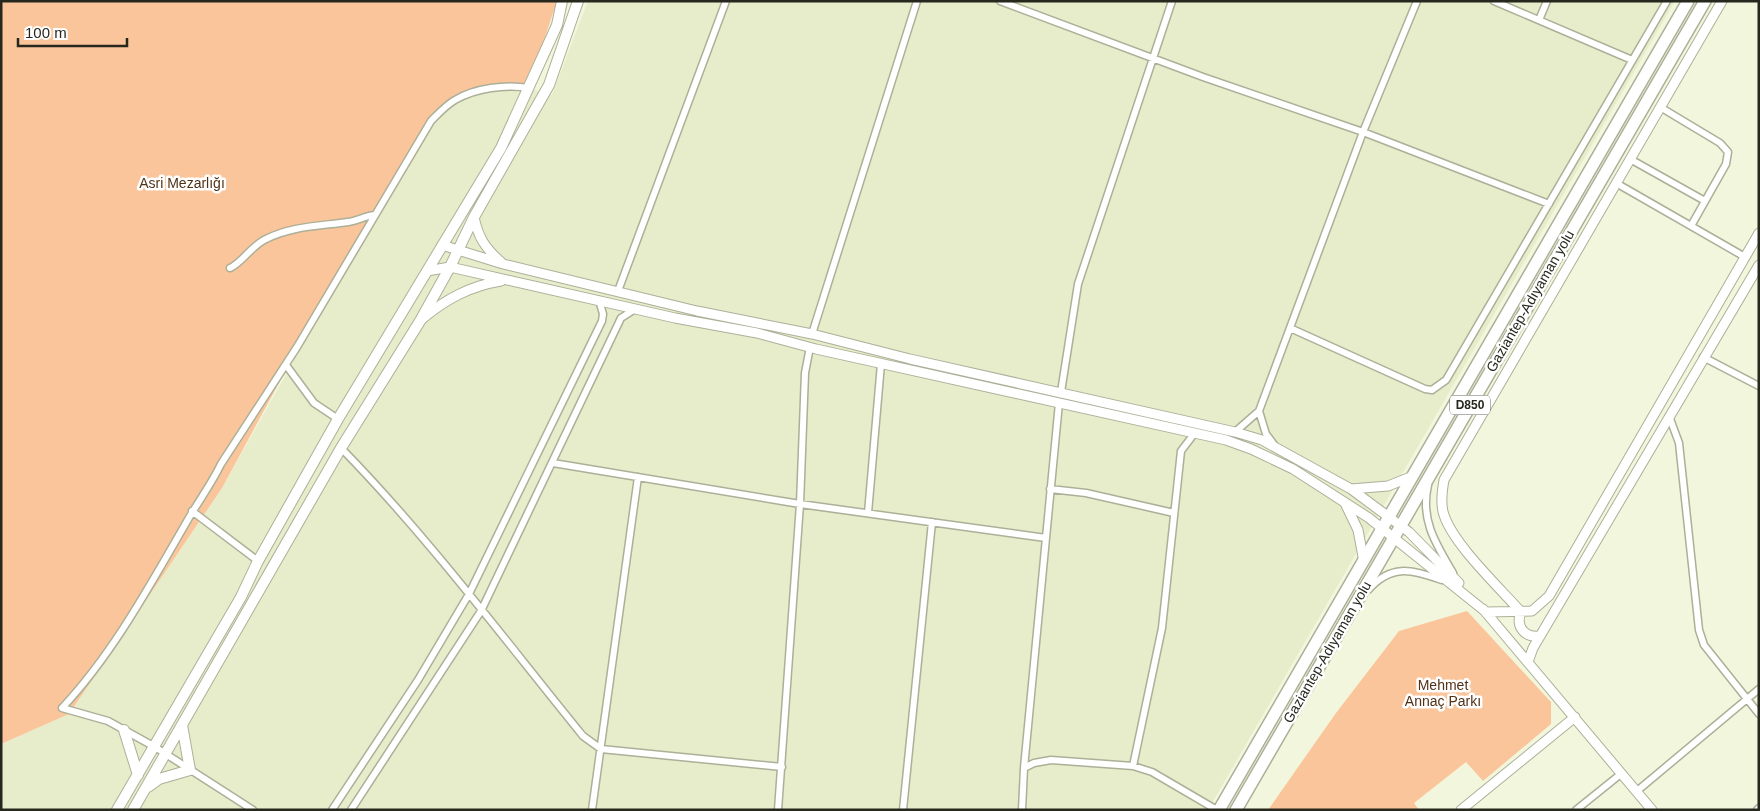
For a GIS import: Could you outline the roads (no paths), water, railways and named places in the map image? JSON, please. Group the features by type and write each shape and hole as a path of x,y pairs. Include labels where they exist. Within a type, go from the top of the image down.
{"highway":[{"name":"Gaziantep-Adıyaman yolu","path":"1218,810 1364,562 1688,1"},
{"name":"Gaziantep-Adıyaman yolu","path":"1236,810 1358,602 1393,536 1705,1"}],"main road":[{"path":"117,810 241,597 258,561 338,419 501,148 557,24 562,1"},
{"path":"133,810 341,448 420,321 450,267 456,251 474,217 550,85 578,1"},
{"path":"145,789 159,779 190,770 182,725"},
{"path":"124,730 138,774"}],"street":[{"path":"618,291 726,1"},
{"path":"812,334 917,1"},
{"path":"1000,1 1363,132 1549,204"},
{"path":"1061,392 1078,284 1172,1"},
{"path":"1235,432 1259,412 1363,132 1417,1"},
{"path":"1494,1 1632,60"},
{"path":"1539,20 1547,1"},
{"path":"1290,328 1432,390 1446,380 1667,1"},
{"path":"1521,612 1465,548 1450,525 1444,514 1442,495 1444,480 1722,1"},
{"path":"253,810 155,747 108,721 62,708 99,664 192,511 286,365 431,121 453,101 486,90 518,86 529,88"},
{"path":"1660,108 1720,143 1728,152 1726,164 1691,226"},
{"path":"1630,159 1705,202"},
{"path":"1616,183 1745,258"},
{"path":"230,268 256,245 277,234 319,224 330,225 354,221 374,215"},
{"path":"474,217 477,231 485,248 503,264"},
{"path":"442,245 456,251 503,264 812,334 910,359 1235,432 1262,440 1351,489 1386,524 1393,536 1486,612 1521,612 1532,610 1549,596 1759,233"},
{"path":"1528,662 1540,636 1669,414 1759,265"},
{"path":"427,271 450,267 635,309 757,333 881,364 1226,440 1259,453 1293,469 1345,503 1386,524 1400,525 1410,532 1486,612 1652,810"},
{"path":"420,321 442,302 470,288 508,280"},
{"path":"332,810 418,680 469,594 602,321 603,314 599,300"},
{"path":"351,810 481,611 621,318 635,309"},
{"path":"778,810 800,504 805,373 810,347"},
{"path":"1703,357 1759,386"},
{"path":"868,513 881,364"},
{"path":"286,365 314,403 338,419"},
{"path":"1022,810 1024,768 1059,403"},
{"path":"1259,412 1266,434 1276,447"},
{"path":"1669,414 1679,443 1699,630 1704,645 1759,714"},
{"path":"1133,766 1162,628 1181,451 1194,434"},
{"path":"341,448 371,479 469,594 583,736 601,749 782,766"},
{"path":"553,463 800,504 1046,538"},
{"path":"1431,472 1425,498 1425,517 1436,546 1458,583"},
{"path":"1351,489 1388,486 1413,476"},
{"path":"592,810 638,477"},
{"path":"1050,489 1086,493 1174,512"},
{"path":"1345,503 1358,530 1364,562"},
{"path":"192,511 258,561"},
{"path":"902,810 932,522"},
{"path":"1358,602 1380,577 1395,572 1408,570 1449,581"},
{"path":"1521,612 1519,621 1526,635 1532,637 1540,636"},
{"path":"1637,791 1759,689"},
{"path":"1461,810 1575,717"},
{"path":"1024,768 1034,763 1051,760 1133,766 1152,772 1218,810"},
{"path":"1576,810 1622,772"}],"park label":[{"name":"Asri Mezarlığı","path":"182,183"},
{"name":"Mehmet Annaç Parkı","path":"1443,694"}]}
